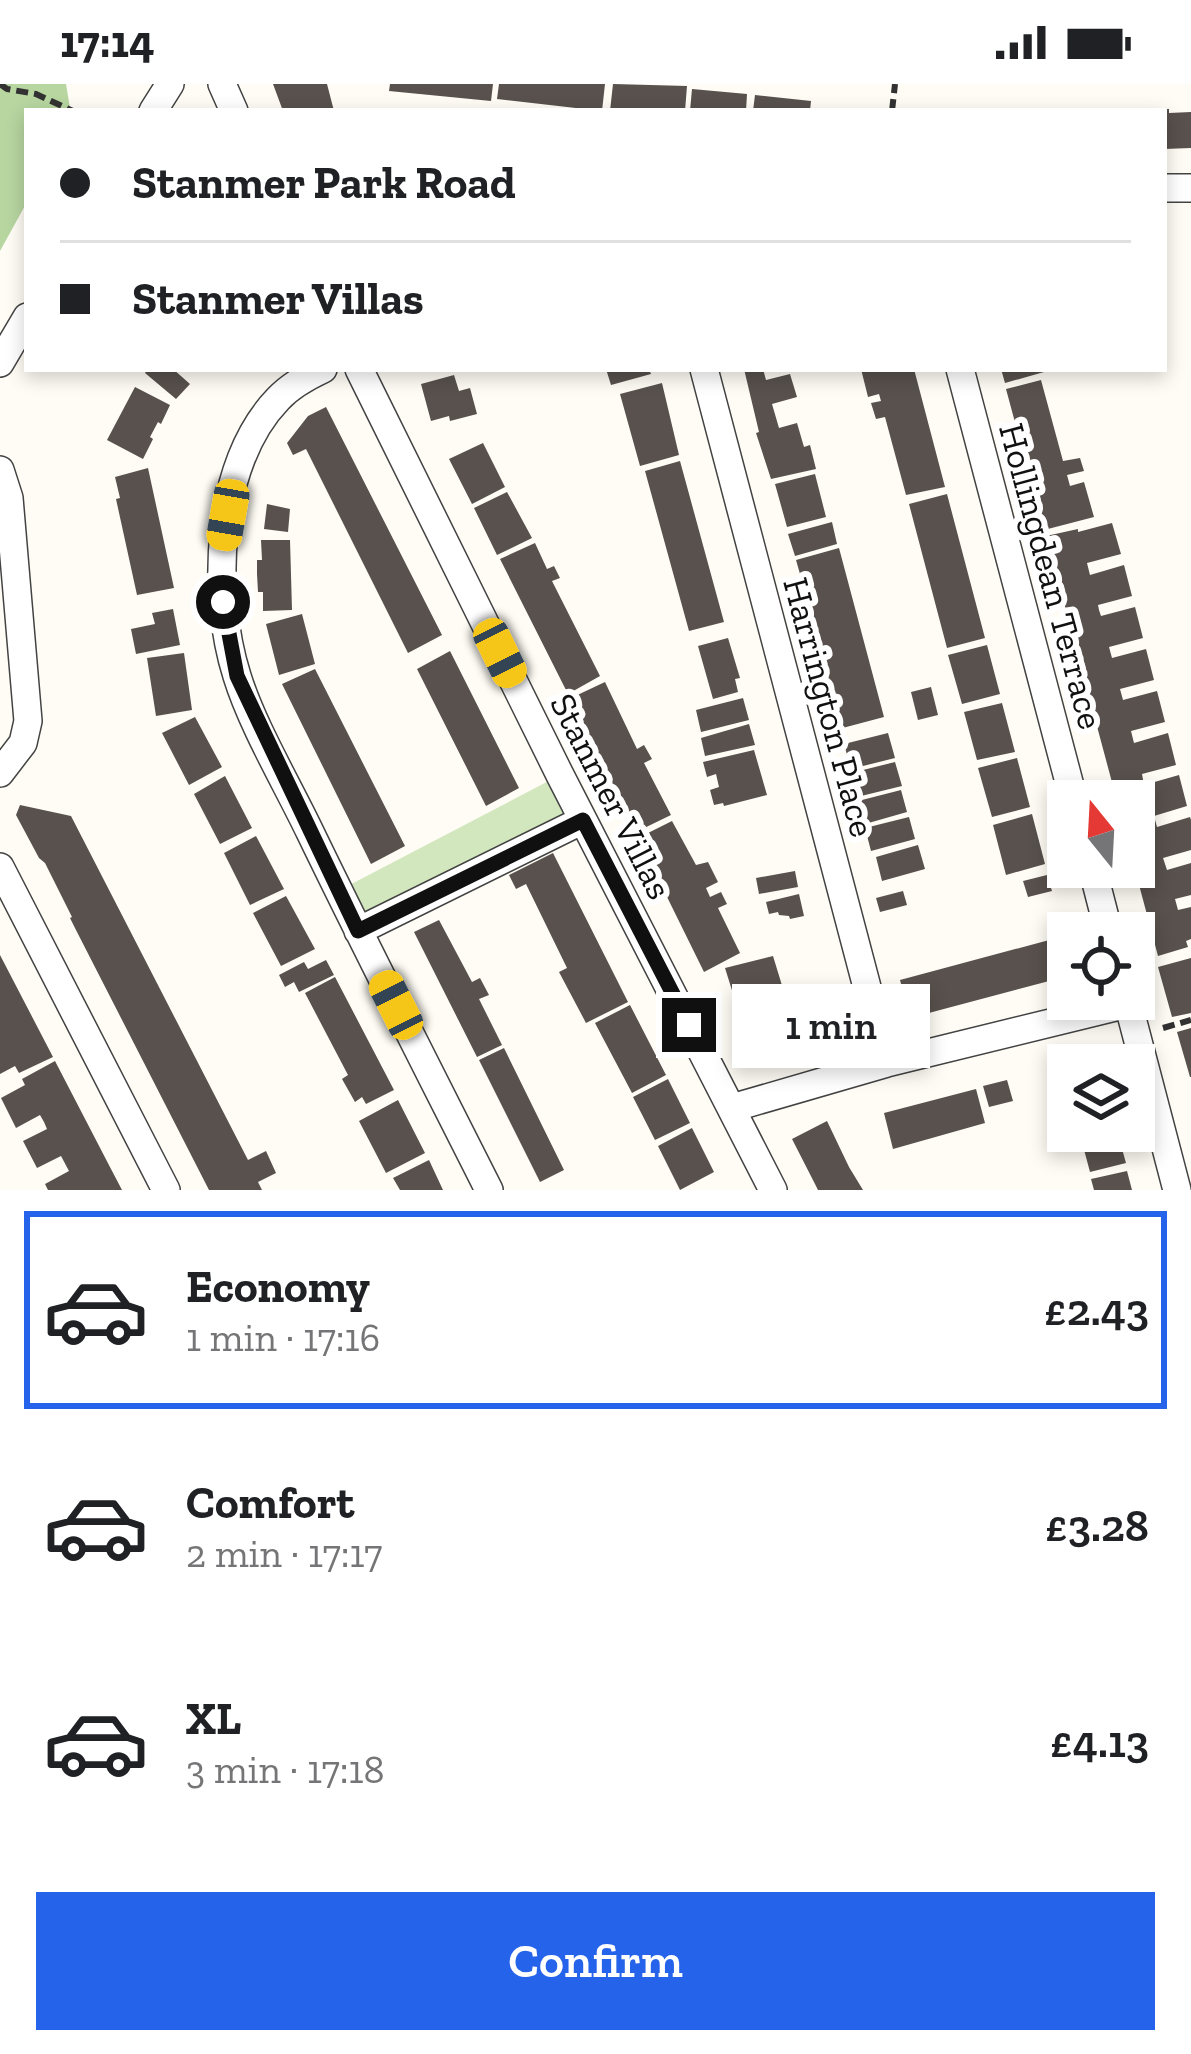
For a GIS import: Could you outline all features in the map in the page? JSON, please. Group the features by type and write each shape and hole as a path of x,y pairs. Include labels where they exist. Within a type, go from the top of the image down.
{"street":[{"path":"0,363 24,322"},
{"path":"317,372 277,400 247,443 234,485 223,544 223,602 237,676 358,931 489,1190"},
{"name":"Stanmer Villas","path":"360,372 773,1190"},
{"name":"Harrington Place","path":"705,372 887,1063"},
{"name":"Hollingdean Terrace","path":"961,372 1068,780"},
{"path":"0,470 9,498 28,722 23,743 0,772"},
{"path":"358,931 583,820"},
{"path":"0,867 166,1190"},
{"path":"732,1108 1057,1020"},
{"path":"1133,1020 1177,1190"}],"path":[{"path":"0,84 66,108"}],"green space":[{"path":"0,84 66,84 70,108 24,108 24,207 0,251"},
{"path":"560,775 583,820 358,931 338,891"}],"building":[{"path":"273,84 327,84 333,108 282,108"},
{"path":"390,84 493,84 491,101 389,91"},
{"path":"499,84 605,84 602,108 497,99"},
{"path":"613,84 687,86 685,108 610,108"},
{"path":"692,89 747,94 746,108 690,108"},
{"path":"755,95 811,101 810,108 753,108"},
{"path":"1167,109 1169,113 1191,112 1191,148 1167,149"},
{"path":"176,372 190,384 176,399 145,373"},
{"path":"607,372 651,374 611,385"},
{"path":"745,372 764,372 766,380 790,374 797,397 772,404 779,428 797,423 804,447 810,445 816,469 771,479"},
{"path":"862,372 915,372 945,487 906,495 885,417 876,419 871,403 881,401 879,394 868,397"},
{"path":"1002,372 1044,372 1005,383"},
{"path":"454,375 459,391 470,388 477,414 431,421 421,384"},
{"path":"1041,380 1063,461 1080,458 1084,471 1067,475 1070,486 1084,482 1094,517 1044,530 1006,389"},
{"path":"662,383 679,455 640,466 620,394"},
{"path":"135,387 170,405 143,459 107,440"},
{"path":"326,407 442,635 408,653 306,449 293,455 287,443 308,416"},
{"path":"483,443 505,487 472,504 449,459"},
{"path":"680,461 724,622 689,631 645,471"},
{"path":"148,468 174,588 137,595 115,477"},
{"path":"815,474 826,517 787,527 775,484"},
{"path":"507,492 532,538 497,555 474,508"},
{"path":"947,494 985,638 947,648 909,504"},
{"path":"267,504 290,509 288,532 264,529"},
{"path":"832,522 837,544 795,556 788,534"},
{"path":"1112,523 1121,554 1087,563 1090,575 1124,565 1132,596 1098,605 1099,610 1101,616 1135,607 1143,638 1109,647 1112,658 1146,649 1154,680 1120,689 1123,700 1157,691 1165,722 1131,731 1134,743 1168,733 1176,765 1142,774 1143,780 1111,780 1046,536"},
{"path":"261,540 290,540 292,610 263,611 257,574"},
{"path":"535,543 547,569 554,566 560,578 552,581 600,676 568,694 500,559"},
{"path":"839,548 884,717 835,730 810,632 816,630 796,560"},
{"path":"173,609 180,645 136,654 131,629 155,624 152,613"},
{"path":"302,614 315,664 279,675 266,624"},
{"path":"728,638 740,678 735,679 738,692 713,699 698,646"},
{"path":"987,645 1000,694 962,704 948,655"},
{"path":"450,651 519,788 486,806 417,669"},
{"path":"184,653 192,710 156,716 147,658"},
{"path":"315,669 405,846 371,864 282,684"},
{"path":"605,682 637,749 644,745 652,759 644,763 671,815 636,832 571,698"},
{"path":"931,687 938,715 918,720 911,692"},
{"path":"743,698 749,720 701,732 696,710"},
{"path":"1002,703 1015,752 977,760 964,712"},
{"path":"195,717 222,767 189,785 162,733"},
{"path":"749,724 755,745 705,756 701,738"},
{"path":"888,733 895,758 851,769 844,744"},
{"path":"754,750 767,795 714,805 710,790 719,787 716,774 707,777 703,762"},
{"path":"1017,758 1030,807 992,817 978,768"},
{"path":"895,762 902,786 857,797 851,773"},
{"path":"1179,775 1187,806 1155,816 1155,782"},
{"path":"225,776 252,828 220,844 194,794"},
{"path":"901,790 907,812 865,824 858,801"},
{"path":"20,805 71,816 248,1160 266,1151 276,1173 258,1182 262,1190 209,1190 45,863 16,815"},
{"path":"1032,814 1045,864 1006,875 993,825"},
{"path":"909,817 915,839 871,851 865,828"},
{"path":"1190,817 1191,850 1163,858 1167,870 1191,863 1191,895 1175,899 1178,910 1191,907 1188,947 1158,956 1155,912 1146,912 1140,888 1155,888 1155,820 1157,827"},
{"path":"672,821 696,865 708,862 718,882 706,888 710,897 721,892 727,904 718,908 740,953 704,972 638,838"},
{"path":"256,836 284,889 250,905 224,853"},
{"path":"918,845 925,869 882,881 876,857"},
{"path":"553,853 628,1002 586,1023 559,972 567,968 526,884 516,889 509,875"},
{"path":"795,871 798,887 759,894 756,878"},
{"path":"1047,875 1047,888 1052,891 1028,897 1023,881"},
{"path":"903,891 907,905 880,912 876,898"},
{"path":"799,894 804,916 790,919 778,912 769,914 766,902"},
{"path":"286,896 315,949 281,966 253,913"},
{"path":"439,920 472,982 480,978 489,995 479,999 502,1045 477,1057 414,932"},
{"path":"1047,941 1047,982 910,1018 900,980"},
{"path":"0,955 53,1057 19,1073 15,1066 0,1074"},
{"path":"773,956 788,1005 778,1007 784,1035 794,1033 799,1050 755,1064 725,968"},
{"path":"1191,958 1191,1013 1172,1017 1158,967"},
{"path":"326,960 334,975 299,992 294,982 285,987 279,975 304,962 308,969"},
{"path":"335,977 394,1090 366,1104 362,1097 355,1102 342,1079 348,1075 305,993"},
{"path":"630,1005 666,1075 632,1093 595,1023"},
{"path":"837,1014 844,1039 830,1043 823,1018"},
{"path":"1191,1028 1191,1077 1190,1077 1177,1032"},
{"path":"504,1048 564,1170 540,1182 479,1060"},
{"path":"55,1061 122,1190 48,1190 45,1184 69,1171 61,1156 37,1168 23,1141 47,1129 44,1122 40,1115 16,1128 1,1098 25,1085 22,1079"},
{"path":"668,1079 690,1123 655,1140 633,1097"},
{"path":"1007,1080 1013,1101 989,1107 983,1086"},
{"path":"976,1089 985,1123 893,1149 884,1113"},
{"path":"398,1100 425,1153 386,1173 359,1121"},
{"path":"827,1121 863,1190 818,1190 792,1139"},
{"path":"692,1128 714,1172 680,1190 658,1146"},
{"path":"1085,1152 1123,1152 1126,1163 1090,1172"},
{"path":"429,1160 443,1190 400,1190 393,1178"},
{"path":"1127,1171 1132,1190 1094,1190 1091,1179"}],"route":[{"path":"223,602 237,676 358,931 583,820 689,1025"}]}
